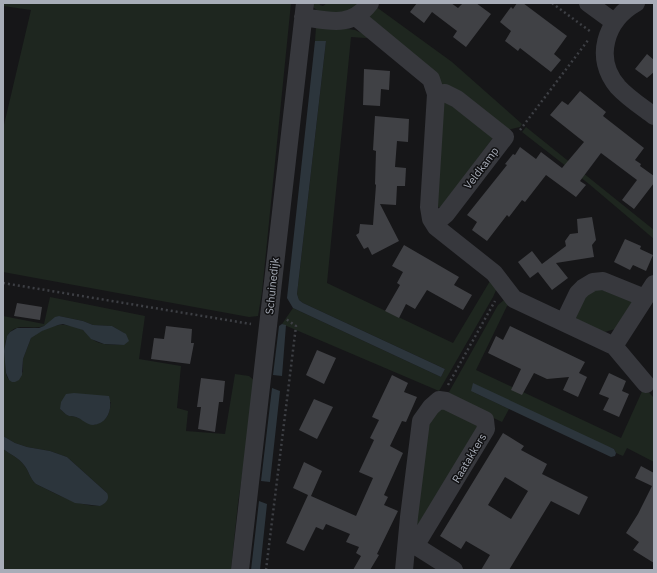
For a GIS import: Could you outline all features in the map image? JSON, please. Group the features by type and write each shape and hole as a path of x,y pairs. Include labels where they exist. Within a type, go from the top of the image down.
{"street":[{"path":"304,10 334,22 356,17 370,3"},
{"path":"588,3 614,22"},
{"path":"636,3 627,8 614,22 606,43 606,59 612,78 621,90 654,116"},
{"name":"Schuinedijk","path":"240,570 304,10"},
{"path":"356,17 431,79 436,94 429,207 431,219 434,224 444,234 494,273 514,299 614,346 646,384"},
{"name":"Veldkamp","path":"434,224 446,214 505,137 457,99 445,93 436,94"},
{"path":"564,322 578,293 593,282 603,280 649,291 614,346"},
{"path":"404,570 411,542 421,421 438,400 446,401"},
{"name":"Raatakkers","path":"411,542 420,538 486,429 485,420 446,401"},
{"path":"411,542 454,570"}],"path":[{"path":"505,137 519,132 593,33 552,3"},
{"path":"3,283 268,327"},
{"path":"446,401 444,392 495,301 507,289"},
{"path":"266,570 296,326 269,307"}],"shaded area":[{"path":"3,3 291,3 262,292 258,316 249,317 3,272 3,129 31,10 3,6"},
{"path":"311,3 319,3 323,6 327,3 362,3 344,15 318,11"},
{"path":"375,6 452,62 522,124 520,127 507,130 447,89 370,18 370,14"},
{"path":"324,26 355,30 370,37 351,37 327,283 453,343 490,281 497,288 439,391 282,324 293,308 441,377 445,369 299,300 297,294 326,41 315,41 316,27"},
{"path":"315,41 326,41 297,294 299,300 445,369 441,377 293,308 287,298"},
{"path":"444,101 495,135 441,208 436,206"},
{"path":"526,127 654,230 654,239 589,184 522,132"},
{"path":"592,287 634,300 615,329 605,332 574,321 573,316"},
{"path":"50,297 145,316 139,359 181,366 177,408 188,411 186,431 225,434 235,374 249,376 256,382 238,503 231,570 3,570 3,449 17,458 26,467 32,480 36,484 67,499 83,504 100,506 103,504 107,493 67,457 50,451 27,447 15,443 3,436 3,316 44,324","holes":["59,316 83,321 93,325 112,326 124,333 124,345 97,342 83,330 75,327 67,325 52,327 31,338 23,359 23,372 9,380 6,373 5,348 8,334 15,328 43,326","111,402 107,417 94,425 76,417 67,415 60,409"]},
{"path":"504,300 510,304 507,306 476,370 621,438 644,387 654,398 654,462 627,448 623,456 616,453 614,449 471,391 509,409 502,422 452,398 449,392 498,305"},
{"path":"59,316 83,321 93,325 112,326 126,334 129,341 124,345 104,344 91,339 83,330 63,324 58,325 42,331 31,338 23,359 22,375 19,380 15,382 9,380 6,373 4,351 7,336 10,332 17,328 39,328 55,317"},
{"path":"282,324 286,325 282,376 273,375 279,326"},
{"path":"473,383 614,449 616,453 615,456 611,457 471,391"},
{"path":"272,388 280,391 270,482 261,481"},
{"path":"74,393 109,396 110,410 106,419 93,425 76,417 65,414 60,409 61,402 66,394"},
{"path":"442,407 477,425 477,435 422,526 413,526 425,425"},
{"path":"3,436 15,443 27,447 50,451 67,457 107,493 107,501 100,506 75,503 36,484 32,480 26,467 17,458 3,449"},
{"path":"259,501 267,504 260,570 251,570"}],"building":[{"path":"417,3 451,3 458,8 463,3 476,3 491,14 466,47 453,37 457,31 432,12 424,23 410,12"},
{"path":"517,3 523,3 567,36 554,54 561,60 551,72 520,48 518,51 505,41 511,31 500,22 511,7 513,9"},
{"path":"647,54 654,60 654,72 647,78 635,69"},
{"path":"364,69 390,71 389,90 381,89 380,106 363,105"},
{"path":"580,91 606,112 603,116 644,148 635,160 641,164 640,166 654,176 654,183 634,209 622,200 637,180 601,153 580,181 586,185 576,197 546,175 525,202 522,200 509,217 507,215 487,241 472,230 477,222 467,215 507,165 505,164 513,154 515,155 520,147 536,159 541,152 562,168 584,142 550,115 562,101 568,105"},
{"path":"375,116 409,119 408,142 397,141 395,167 406,168 405,186 397,186 396,205 380,204 399,241 372,255 368,247 364,249 356,235 359,233 360,224 373,225 376,185 376,151 373,150"},
{"path":"592,217 596,240 592,245 594,257 556,263 568,278 552,290 538,272 530,278 518,262 532,251 542,264 566,246 565,241 570,234 578,233 577,219"},
{"path":"625,239 641,246 640,249 653,255 646,271 633,265 630,270 614,262"},
{"path":"404,245 459,277 454,285 472,295 463,310 427,290 415,309 406,304 399,318 385,311 400,285 397,283 403,272 392,266"},
{"path":"17,303 42,307 40,320 14,316"},
{"path":"166,326 192,329 191,343 194,343 190,364 151,359 154,338 164,339"},
{"path":"510,326 585,362 579,373 587,377 578,397 563,390 569,377 547,379 534,373 522,395 511,390 521,369 488,353 496,336 503,340"},
{"path":"317,350 336,358 324,384 306,375"},
{"path":"609,373 626,381 622,391 629,394 619,417 603,410 609,398 599,394"},
{"path":"392,375 408,383 404,392 417,397 406,422 402,421 390,446 403,453 384,495 388,497 384,505 398,511 377,554 379,555 370,570 353,570 361,556 356,553 359,547 346,542 350,534 326,524 323,530 316,527 304,551 286,543 308,495 293,488 304,462 322,471 311,496 356,516 373,478 359,472 374,440 370,438 379,420 372,417"},
{"path":"201,378 225,381 223,402 219,402 215,432 198,429 201,407 197,407"},
{"path":"314,399 333,407 317,439 299,430"},
{"path":"503,433 524,446 521,450 547,464 542,474 588,497 579,515 551,501 509,570 481,570 490,555 466,541 461,549 440,536","holes":["505,477 528,491 511,519 488,505"]},
{"path":"641,466 654,473 654,563 633,550 639,542 626,533 638,514 652,486 635,478"}]}
